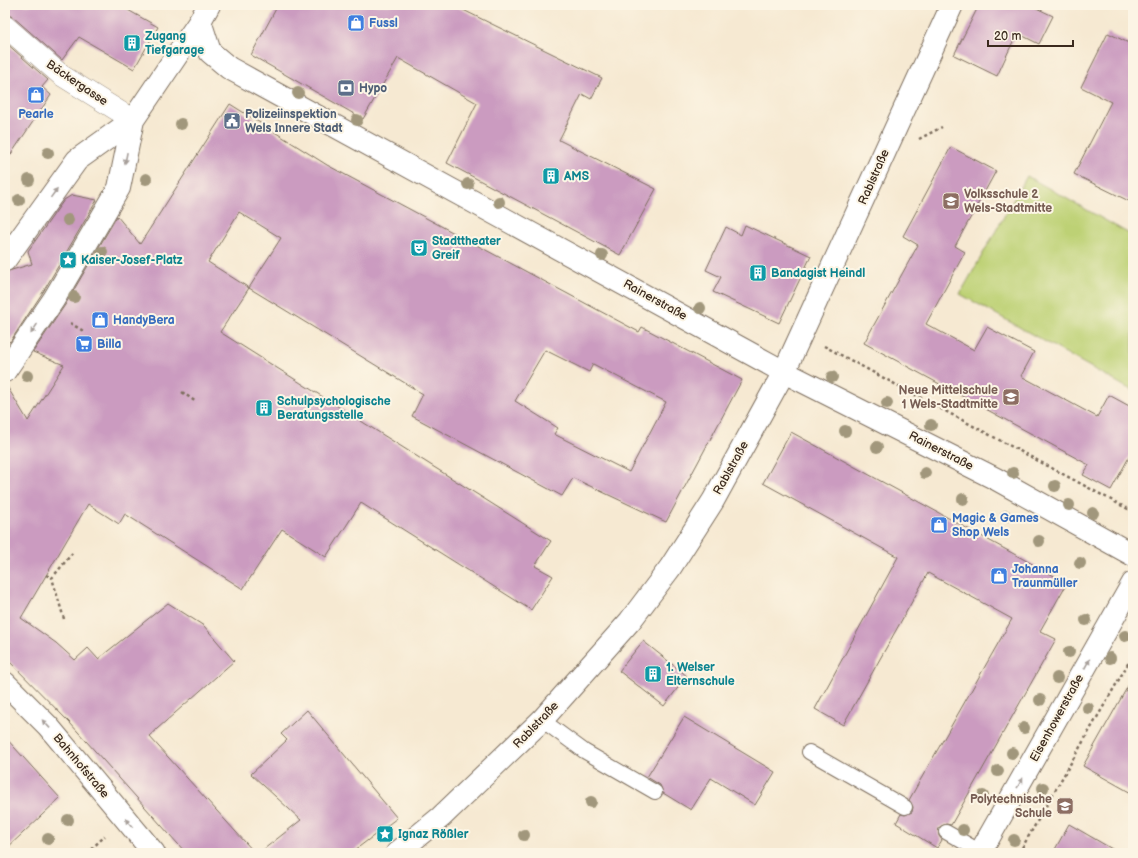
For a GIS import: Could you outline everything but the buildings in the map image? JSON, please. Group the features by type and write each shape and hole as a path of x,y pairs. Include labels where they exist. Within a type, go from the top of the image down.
{"street":[{"name":"Rablstraße","path":"396,853 441,817 542,720 630,620 670,568 713,501 784,372 952,5"},
{"name":"Rainerstraße","path":"204,13 210,52 229,68 784,372 996,479 1133,555"},
{"path":"5,260 77,160 133,120 204,13"},
{"name":"Bäckergasse","path":"5,26 61,75 133,120"},
{"path":"5,372 54,299 120,188 133,120"},
{"name":"Eisenhowerstraße","path":"981,852 1133,583"},
{"name":"Bahnhofstraße","path":"5,682 48,726 154,853"}],"lane":[{"path":"542,720 584,751 655,792"},
{"path":"809,752 905,807"},
{"path":"946,832 981,852"}],"path":[{"path":"919,140 942,127"},
{"path":"821,344 1128,509 1133,507"},
{"path":"182,392 196,402"},
{"path":"52,578 74,551"},
{"path":"46,575 52,578 64,619"},
{"path":"1019,853 1133,655"}],"green space":[{"path":"1027,176 1133,236 1133,391 960,294"}],"place":[{"name":"Fussl","path":"356,23"},
{"name":"Zugang Tiefgarage","path":"132,43"},
{"name":"Hypo","path":"346,88"},
{"name":"Pearle","path":"36,95"},
{"name":"Polizeiinspektion Wels Innere Stadt","path":"232,121"},
{"name":"AMS","path":"551,176"},
{"name":"Volksschule 2 Wels-Stadtmitte","path":"951,201"},
{"name":"Stadttheater Greif","path":"419,248"},
{"name":"Kaiser-Josef-Platz","path":"68,260"},
{"name":"Bandagist Heindl","path":"758,273"},
{"name":"HandyBera","path":"100,320"},
{"name":"Billa","path":"84,344"},
{"name":"Neue Mittelschule 1 Wels-Stadtmitte","path":"1011,397"},
{"name":"Schulpsychologische Beratungsstelle","path":"264,408"},
{"name":"Magic & Games Shop Wels","path":"939,525"},
{"name":"Johanna Traunmüller","path":"999,576"},
{"name":"1. Welser Elternschule","path":"653,674"},
{"name":"Polytechnische Schule","path":"1065,806"},
{"name":"Ignaz Rößler","path":"385,834"}]}
